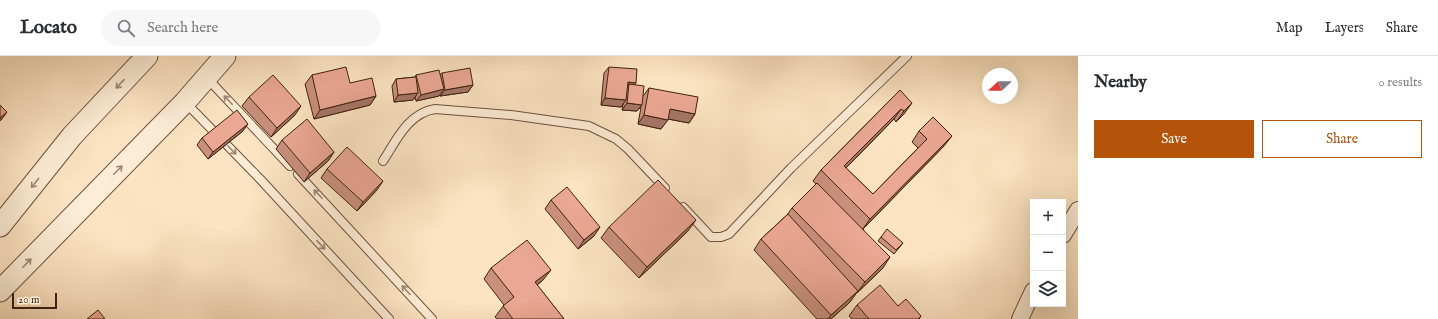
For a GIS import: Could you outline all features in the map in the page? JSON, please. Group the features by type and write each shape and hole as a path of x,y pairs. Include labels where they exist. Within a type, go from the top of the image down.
{"street":[{"path":"0,226 72,136 146,56"},
{"path":"0,291 185,102 225,56"},
{"path":"1066,230 1078,210"},
{"path":"1020,319 1030,297"}],"lane":[{"path":"383,162 410,121 427,110 435,109 511,115 589,126 616,139 628,149 711,237 721,237 729,234 791,168 907,56"},
{"path":"206,78 336,213 432,319"},
{"path":"185,102 266,186 388,319"}],"building":[{"path":"346,67 350,83 372,78 376,96 320,110 312,75"},
{"path":"609,67 637,69 636,83 628,82 626,100 605,98"},
{"path":"470,68 473,85 445,90 442,73"},
{"path":"439,70 444,89 421,95 416,75"},
{"path":"273,75 301,106 277,128 249,97"},
{"path":"416,77 418,93 398,95 396,79"},
{"path":"629,84 644,86 642,105 627,103"},
{"path":"649,88 698,97 695,114 670,109 668,120 644,115"},
{"path":"900,90 912,103 904,111 901,109 844,166 873,194 927,139 919,131 933,117 952,136 870,219 821,170"},
{"path":"0,105 7,112 0,118"},
{"path":"237,110 248,124 213,152 202,138"},
{"path":"307,119 334,152 310,173 282,140"},
{"path":"347,147 383,181 363,202 327,169"},
{"path":"658,180 696,220 647,267 609,227"},
{"path":"817,183 890,257 865,282 792,208"},
{"path":"567,187 600,227 584,240 551,200"},
{"path":"788,214 858,291 831,315 761,239"},
{"path":"887,229 903,243 896,250 881,237"},
{"path":"527,240 551,270 535,282 564,319 513,319 503,306 514,297 491,268"},
{"path":"880,285 898,306 906,299 921,316 918,319 869,319 857,305"},
{"path":"98,310 105,319 87,319"}]}
